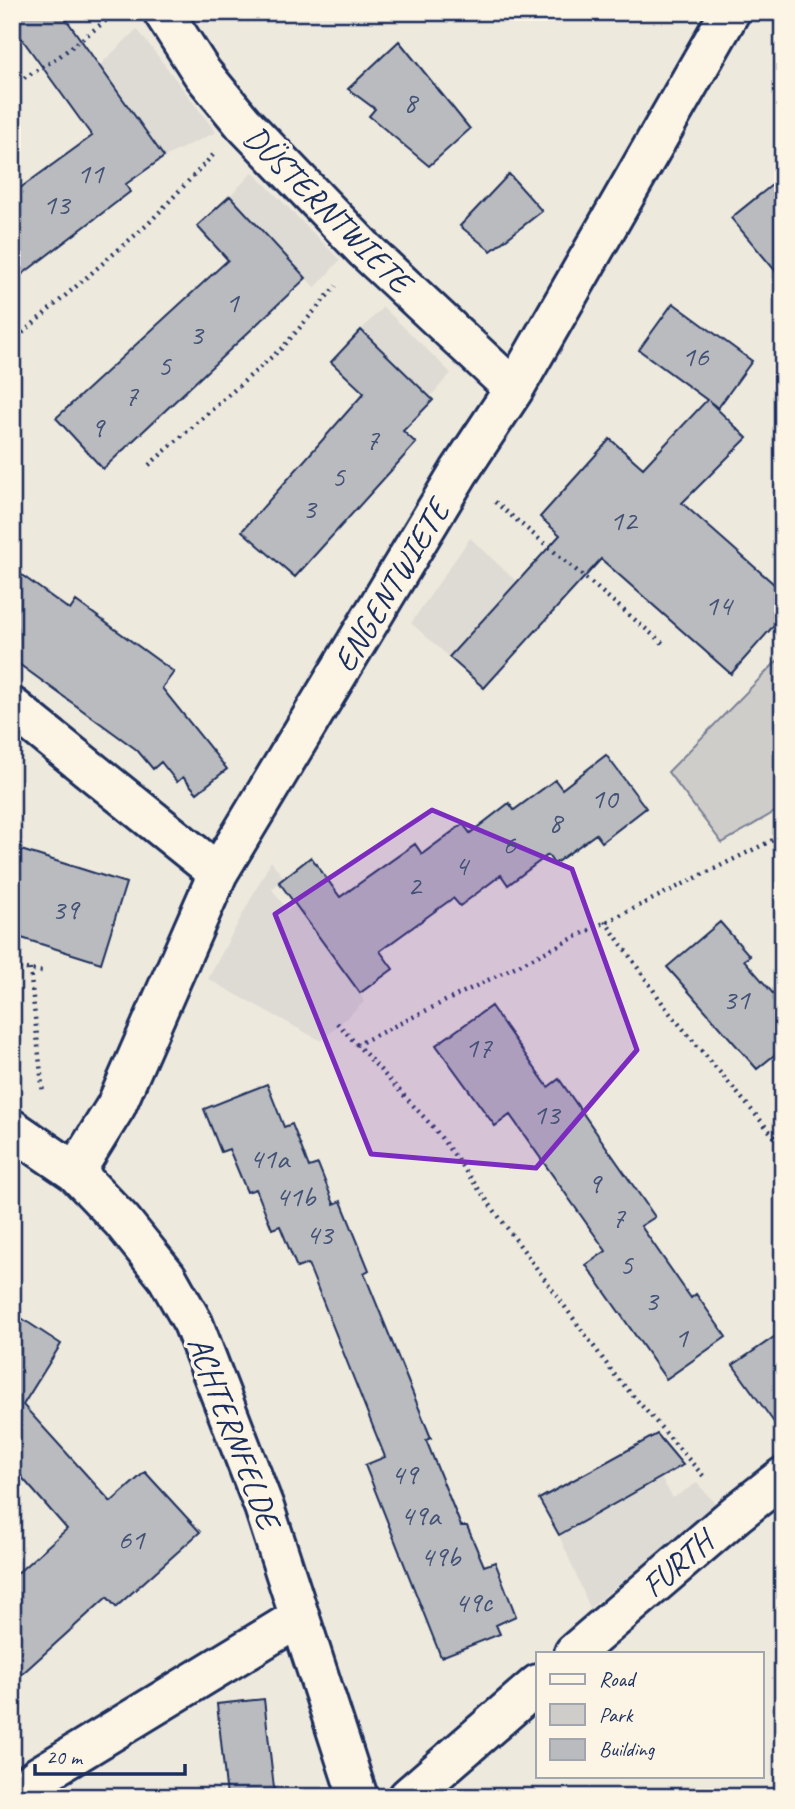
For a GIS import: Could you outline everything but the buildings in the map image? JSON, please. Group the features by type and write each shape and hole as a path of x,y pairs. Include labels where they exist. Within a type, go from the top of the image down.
{"street":[{"name":"DÜSTERNTWIETE","path":"163,12 202,73 243,123 365,250 514,389"},
{"name":"ENGENTWIETE","path":"62,1163 117,1106 218,873 459,472 514,389 730,12"},
{"path":"12,707 218,873"},
{"name":"ACHTERNFELDE","path":"12,1129 62,1163 122,1221 167,1277 193,1323 264,1507 358,1797"},
{"name":"FURTH","path":"575,1652 783,1477"},
{"path":"13,1797 39,1776 300,1617"},
{"path":"408,1797 536,1687"}],"path":[{"path":"12,85 56,59 117,12"},
{"path":"12,342 148,224 243,123"},
{"path":"149,465 283,347 365,250"},
{"path":"459,472 665,645"},
{"path":"356,1045 783,835"},
{"path":"605,921 667,1011 783,1147"},
{"path":"12,967 45,972"},
{"path":"30,970 62,1163"},
{"path":"337,1023 434,1128 614,1374 736,1514"}],"highlighted area":[{"path":"432,810 572,869 637,1050 536,1168 371,1154 275,914"}],"shaded area":[{"path":"137,29 216,132 164,157 99,66"},
{"path":"253,172 340,260 315,288 230,196"},
{"path":"383,307 451,373 430,397 361,330"},
{"path":"470,538 517,582 449,657 411,623"},
{"path":"271,861 284,878 272,889 287,910 296,905 364,1002 321,1041 208,979"},
{"path":"661,1478 673,1498 697,1483 716,1504 590,1608 559,1535"}],"green space":[{"path":"783,655 783,807 722,843 668,772"}]}
